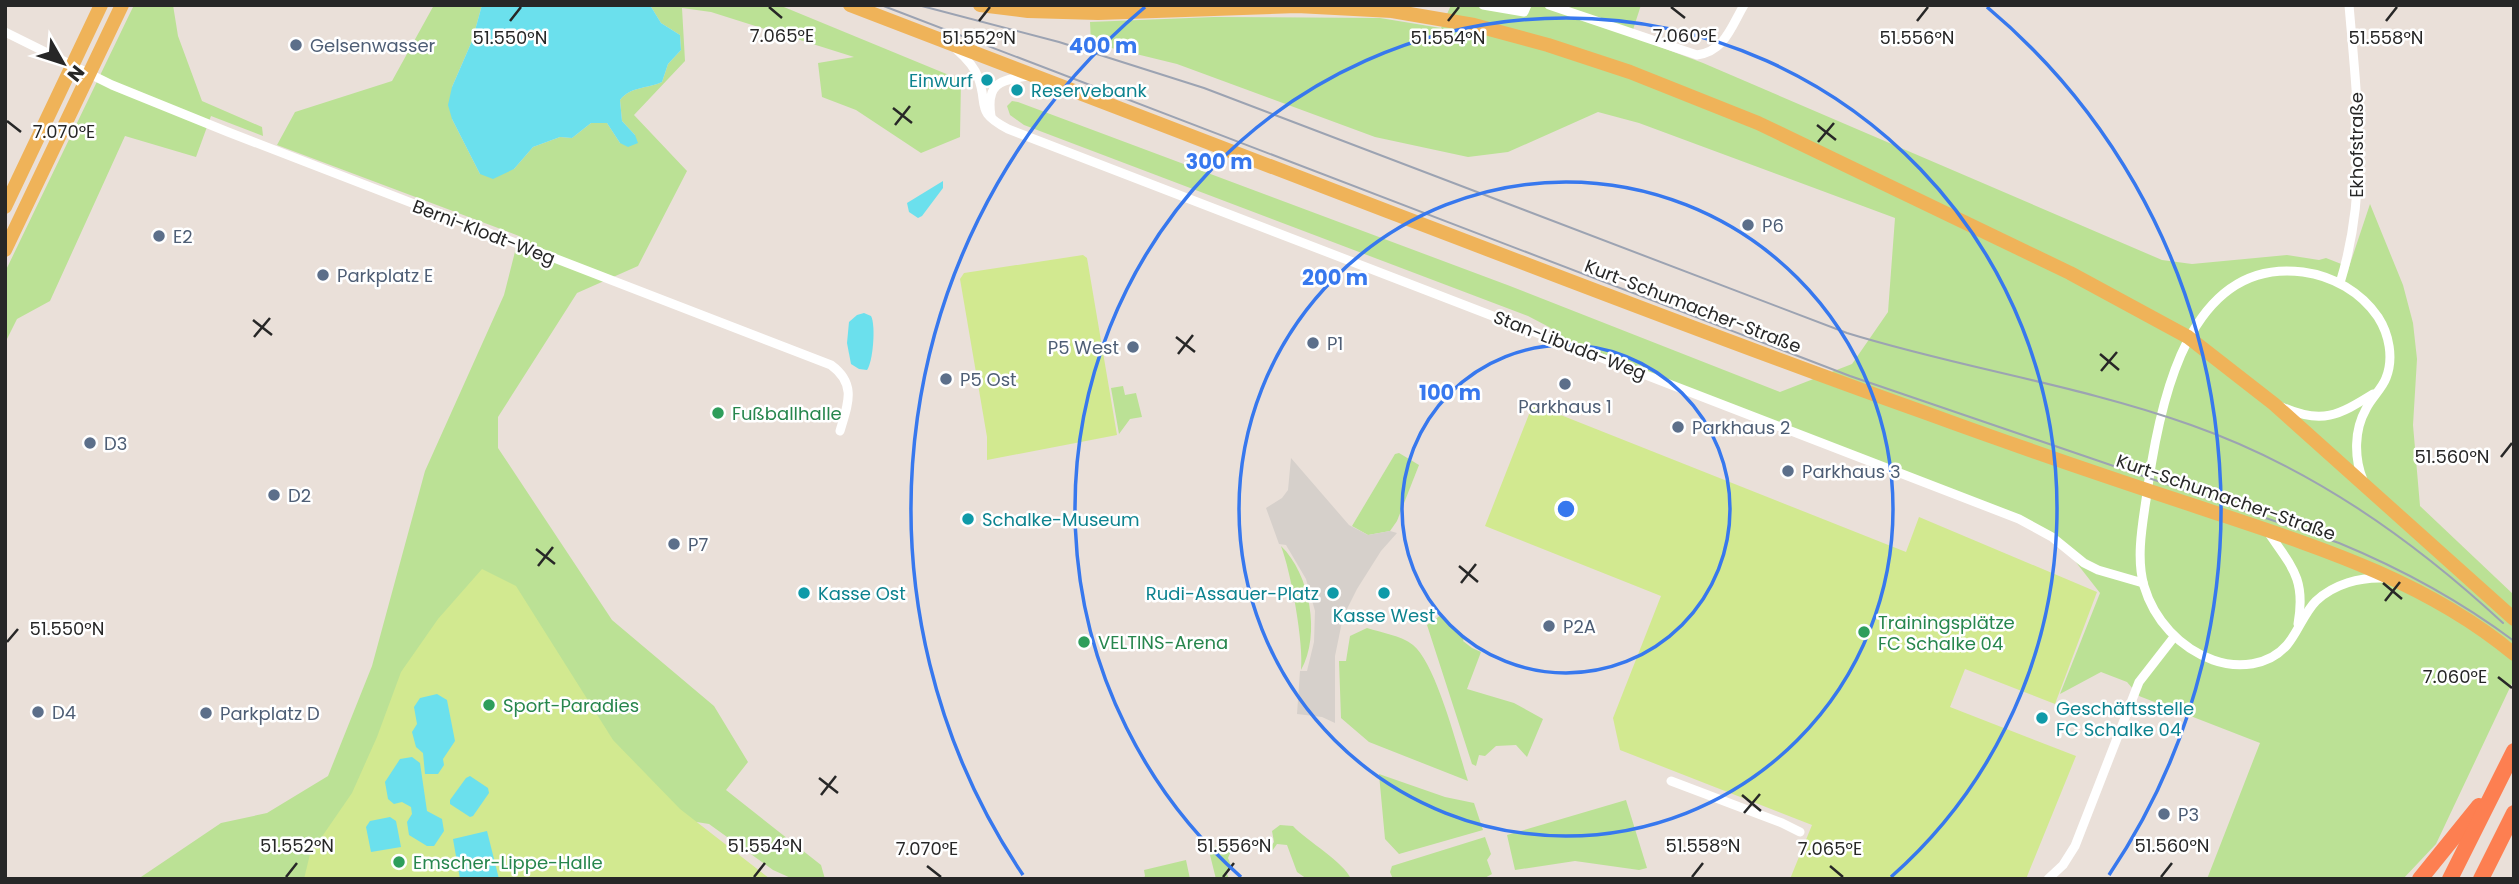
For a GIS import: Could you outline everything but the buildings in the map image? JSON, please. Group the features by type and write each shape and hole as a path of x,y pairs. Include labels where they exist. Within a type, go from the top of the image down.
{"highway":[{"path":"2449,879 2514,751"},
{"path":"2420,879 2498,782"},
{"path":"2481,879 2514,813"}],"main road":[{"path":"5,207 101,5"},
{"path":"5,250 122,5"},
{"name":"Kurt-Schumacher-Straße","path":"850,5 1659,315 1923,412 2329,552 2436,601 2508,649"},
{"path":"980,5 1028,11 1098,13 1297,6 1392,11 1474,25 1602,62 1758,123 2070,273 2158,320 2211,354 2274,404 2514,620"}],"street":[{"path":"1483,5 1524,12 1527,5"},
{"path":"1549,5 1697,55 1712,53 1721,44 1744,5"},
{"name":"Ekhofstraße","path":"2340,283 2350,252 2359,191 2356,93 2349,5"},
{"name":"Berni-Klodt-Weg","path":"5,32 72,66 228,132 831,365 845,380 848,390 848,404 840,431"},
{"path":"951,44 975,70 981,86 984,111 991,118"},
{"path":"991,118 990,95 1001,81 1036,75"},
{"name":"Stan-Libuda-Weg","path":"991,118 1019,133 2019,519 2052,537 2084,563 2098,570 2143,583"},
{"path":"2365,487 2360,473 2357,430 2365,410 2386,378 2390,360 2388,338 2378,318 2363,299 2340,283 2312,273 2290,270 2246,279 2226,291 2206,312 2190,335 2173,376 2159,420 2143,522 2143,583 2157,615 2174,637 2215,661 2235,665 2253,664 2268,659 2286,646 2315,602 2330,591 2346,583 2365,579 2393,579"},
{"path":"2274,404 2290,411 2334,416 2349,410 2377,391"},
{"path":"2266,530 2296,573 2301,592 2297,629"},
{"path":"2048,879 2063,865 2075,846 2138,682 2174,637"},
{"path":"1671,781 1783,823 1800,832"}],"green space":[{"path":"134,5 173,5 178,36 202,101 262,127 263,136 211,116 196,157 125,136 50,301 17,319 5,343 5,272"},
{"path":"434,5 482,5 472,41 452,87 452,119 480,174 514,169 533,147 560,137 572,138 591,123 607,123 620,143 635,135 622,121 620,100 634,90 662,82 668,64 681,50 680,35 661,23 650,5 779,5 961,80 960,137 921,153 856,110 822,97 818,63 854,57 711,12 682,8 685,61 634,115 687,171 638,266 577,293 498,417 498,448 612,620 714,706 748,762 726,790 821,865 825,879 793,879 773,870 709,824 653,815 354,795 304,879 138,879 221,823 267,813 328,776 372,666 425,471 504,295 519,236 277,145 295,112 392,81"},
{"path":"1451,5 1641,5 1631,36 1703,63 2162,260 2192,264 2287,255 2319,260 2326,258 2349,267 2370,204 2403,285 2413,323 2417,359 2413,425 2420,506 2514,595 2514,679 2436,844 2403,879 2207,879 2260,743 2139,696 2127,682 2101,672 2060,694 2100,593 2068,552 2038,527 1571,344 1549,327 1528,316 1024,125 1010,115 1007,106 1012,101 1018,102 1510,286 1780,392 1852,364 1888,312 1895,218 1639,123 1598,112 1508,152 1468,157 1375,137 1177,64 1091,43 1090,22 1214,17 1380,18 1441,28"},
{"path":"1083,255 1087,258 1117,435 987,460 987,437 960,279 964,273"},
{"path":"1123,386 1125,395 1136,393 1142,417 1130,419 1119,434 1111,388"},
{"name":"Trainingsplätze FC Schalke 04","path":"1533,404 1906,552 1919,517 2097,592 2055,704 1965,669 1950,707 2076,756 2026,879 1790,879 1812,825 1620,750 1613,718 1661,596 1485,526"},
{"path":"1399,453 1419,465 1397,521 1390,531 1368,535 1352,526 1395,454"},
{"path":"1281,546 1299,572 1309,605 1310,640 1301,670 1301,643 1296,608"},
{"name":"Sport-Paradies","path":"482,569 516,586 613,740 680,809 770,879 304,879 310,854 352,793 377,737 401,672 438,619"},
{"path":"1441,615 1465,636 1463,641 1481,652 1467,689 1514,703 1543,719 1527,757 1516,745 1496,746 1485,756 1479,755 1476,766 1472,764 1427,625"},
{"path":"1367,628 1402,639 1413,645 1422,655 1438,688 1468,781 1369,742 1341,718 1339,661 1346,661 1350,636"},
{"path":"1379,774 1445,797 1474,803 1483,830 1399,854 1385,839"},
{"path":"1626,800 1647,868 1639,870 1575,861 1515,870 1507,835"},
{"path":"1280,825 1293,826 1341,866 1351,879 1307,879 1297,872 1287,845 1277,844 1270,854 1267,852 1274,842 1272,831"},
{"path":"1485,837 1491,854 1487,860 1492,874 1483,879 1393,879 1390,872 1392,866"},
{"path":"1225,841 1235,841 1228,858 1232,868 1226,871 1229,879 1216,879 1209,851"},
{"path":"1186,860 1190,879 1143,879 1144,870"}],"shaded area":[{"name":"Rudi-Assauer-Platz","path":"1291,458 1349,525 1368,535 1390,531 1397,533 1381,551 1343,617 1335,656 1335,723 1322,717 1297,714 1300,671 1307,671 1314,642 1315,611 1306,579 1286,545 1279,544 1266,508 1282,498 1288,490"}],"water":[{"path":"482,5 650,5 661,23 680,35 681,50 668,64 662,82 634,90 620,100 622,121 635,135 638,143 628,147 620,143 607,123 591,123 572,138 560,137 533,147 514,169 493,179 480,174 452,119 448,105 452,87 472,41"},
{"path":"943,181 943,188 922,216 918,218 909,212 907,203"},
{"path":"864,313 871,316 874,335 867,370 851,364 847,343 849,322"},
{"path":"437,694 447,700 455,741 443,759 444,765 438,774 425,774 423,753 416,747 412,732 417,724 414,707 420,698"},
{"path":"412,757 420,763 427,811 442,819 444,831 434,846 427,846 409,835 407,822 412,814 411,807 402,802 394,804 388,799 385,782 400,759"},
{"path":"470,776 488,788 489,793 470,817 450,804 450,800"},
{"path":"390,817 396,821 401,847 371,852 366,827 370,821"},
{"path":"487,831 499,879 460,879 453,839"}],"tram line":[{"path":"881,5 1850,376 2339,543 2430,586 2514,641"},
{"path":"918,5 1059,42 1204,88 1847,333 2149,411 2235,442 2318,484 2357,508 2432,562 2503,623"}],"place":[{"name":"Gelsenwasser","path":"296,45"},
{"name":"Einwurf","path":"987,80"},
{"name":"Reservebank","path":"1017,90"},
{"name":"P6","path":"1748,225"},
{"name":"E2","path":"159,236"},
{"name":"Parkplatz E","path":"323,275"},
{"name":"P1","path":"1313,343"},
{"name":"P5 West","path":"1133,347"},
{"name":"P5 Ost","path":"946,379"},
{"name":"Parkhaus 1","path":"1565,384"},
{"name":"Fußballhalle","path":"718,413"},
{"name":"Parkhaus 2","path":"1678,427"},
{"name":"D3","path":"90,443"},
{"name":"Parkhaus 3","path":"1788,471"},
{"name":"D2","path":"274,495"},
{"name":"Schalke-Museum","path":"968,519"},
{"name":"P7","path":"674,544"},
{"name":"Kasse Ost","path":"804,593"},
{"name":"Rudi-Assauer-Platz","path":"1333,593"},
{"name":"Kasse West","path":"1384,593"},
{"name":"P2A","path":"1549,626"},
{"name":"Trainingsplätze FC Schalke 04","path":"1864,632"},
{"name":"VELTINS-Arena","path":"1084,642"},
{"name":"Sport-Paradies","path":"489,705"},
{"name":"D4","path":"38,712"},
{"name":"Parkplatz D","path":"206,713"},
{"name":"Geschäftsstelle FC Schalke 04","path":"2042,718"},
{"name":"P3","path":"2164,814"},
{"name":"Emscher-Lippe-Halle","path":"399,862"}]}
